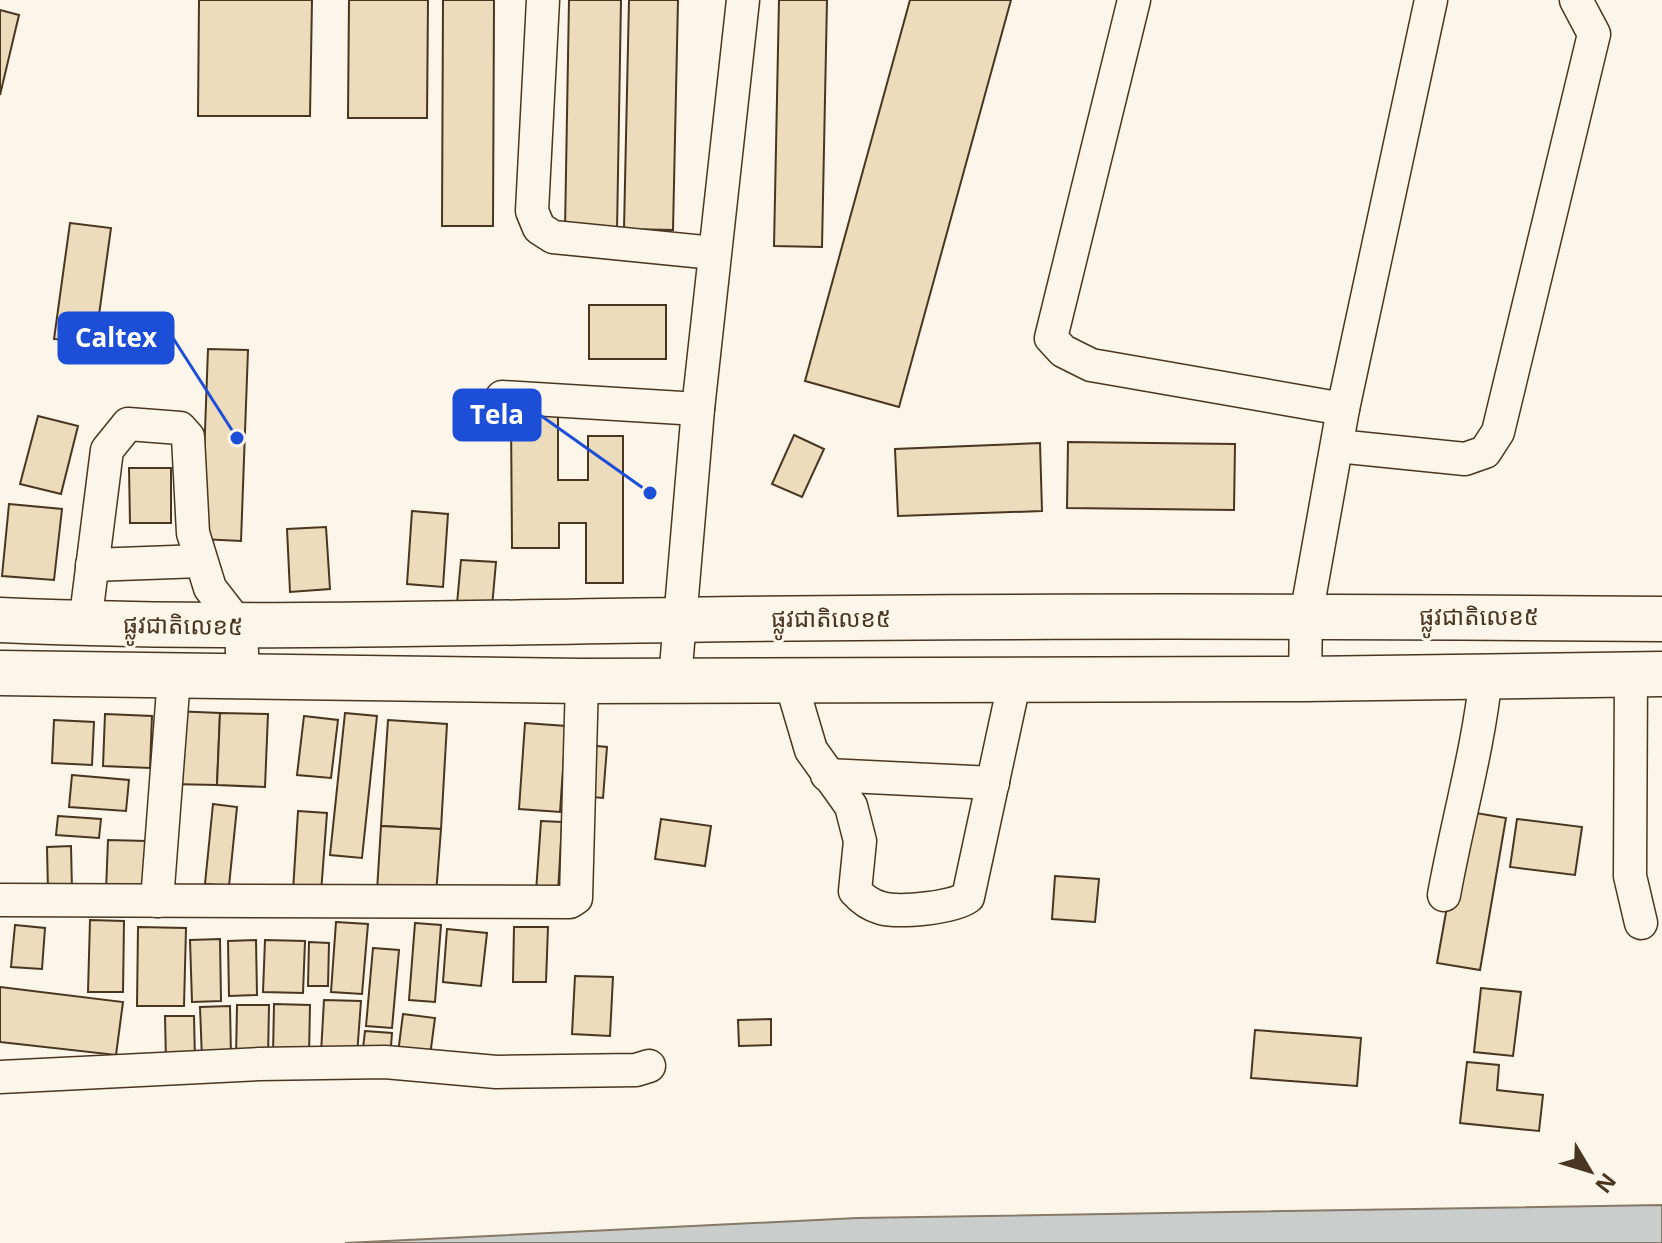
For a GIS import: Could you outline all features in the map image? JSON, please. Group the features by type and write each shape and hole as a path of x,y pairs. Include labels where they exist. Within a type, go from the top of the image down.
{"highway":[{"name":"ផ្លូវជាតិលេខ៥","path":"0,620 241,628 678,620 1306,616 1662,619"},
{"name":"ផ្លូវជាតិលេខ៥","path":"0,673 582,681 1305,679 1646,674"}],"street":[{"path":"543,0 532,211 539,228 553,237 714,253"},
{"path":"675,679 698,409 743,0"},
{"path":"1134,0 1051,338 1063,351 1091,365 1343,409"},
{"path":"1305,679 1306,616 1343,409 1431,0"},
{"path":"1337,446 1465,459 1485,452 1498,432 1594,34 1576,0"},
{"path":"502,397 698,409"},
{"path":"85,624 107,450 128,424 180,428 188,437 193,533 210,588 241,628 243,677"},
{"path":"92,565 201,561"},
{"path":"1641,923 1630,876 1646,674"},
{"path":"1444,895 1461,799 1479,740 1486,676"},
{"path":"157,901 174,677"},
{"path":"790,679 811,750 851,806 860,841 855,891 864,900 883,909 957,905 968,897 1015,679"},
{"path":"0,900 570,902 576,898 582,681"},
{"path":"827,775 993,783"},
{"path":"0,1077 259,1064 385,1062 496,1072 636,1070 649,1066"}],"shaded area":[{"path":"1662,1205 1662,1243 345,1243 857,1218"}],"building":[{"path":"199,0 312,0 310,116 198,116"},
{"path":"349,0 428,0 427,118 348,118"},
{"path":"443,0 494,0 493,226 442,226"},
{"path":"569,0 621,0 617,231 565,230"},
{"path":"629,0 678,0 673,230 624,229"},
{"path":"779,0 827,0 822,247 774,246"},
{"path":"910,0 1011,0 899,407 805,381"},
{"path":"0,10 19,15 0,95"},
{"path":"70,223 111,228 95,344 54,339"},
{"path":"589,305 666,305 666,359 589,359"},
{"path":"208,349 248,350 241,541 201,539"},
{"path":"511,415 558,415 558,480 588,480 588,436 623,436 623,583 586,583 586,523 559,523 559,548 512,548"},
{"path":"38,416 78,426 61,494 20,484"},
{"path":"794,435 824,449 802,497 772,484"},
{"path":"1068,442 1235,444 1234,510 1067,508"},
{"path":"1040,443 1042,511 898,516 895,449"},
{"path":"129,468 171,468 171,523 130,523"},
{"path":"9,504 62,509 54,580 2,576"},
{"path":"412,511 448,514 443,587 407,584"},
{"path":"326,527 330,589 290,592 287,529"},
{"path":"461,560 496,562 492,607 457,604"},
{"path":"173,711 220,713 217,785 170,784"},
{"path":"220,713 268,714 265,787 217,785"},
{"path":"345,713 377,716 362,858 330,855"},
{"path":"105,714 152,716 150,768 103,766"},
{"path":"304,716 338,720 331,778 297,775"},
{"path":"54,720 94,722 92,765 52,763"},
{"path":"388,720 447,724 441,829 381,826"},
{"path":"525,723 566,726 560,812 519,809"},
{"path":"586,745 607,747 603,798 582,796"},
{"path":"72,775 129,780 126,811 69,807"},
{"path":"213,804 237,807 229,886 205,884"},
{"path":"298,811 327,813 321,893 293,891"},
{"path":"1464,811 1506,818 1480,970 1437,963"},
{"path":"58,816 101,819 99,838 56,835"},
{"path":"661,819 711,826 705,866 655,859"},
{"path":"1517,819 1582,827 1575,875 1510,867"},
{"path":"541,821 562,822 558,893 536,892"},
{"path":"381,826 441,829 436,894 377,891"},
{"path":"108,840 147,841 144,893 106,891"},
{"path":"71,846 72,890 48,891 47,847"},
{"path":"1055,876 1099,879 1095,922 1052,919"},
{"path":"90,920 124,921 123,992 88,992"},
{"path":"336,922 368,924 362,994 331,992"},
{"path":"415,923 441,925 435,1002 409,1000"},
{"path":"15,925 45,928 42,969 11,967"},
{"path":"138,927 186,928 184,1006 137,1006"},
{"path":"514,927 548,927 546,982 513,982"},
{"path":"447,929 487,933 481,986 443,982"},
{"path":"220,939 221,1001 192,1002 190,940"},
{"path":"256,940 257,995 229,996 228,941"},
{"path":"265,940 305,941 303,993 263,992"},
{"path":"309,942 329,943 328,986 308,986"},
{"path":"373,948 399,950 392,1028 366,1026"},
{"path":"575,976 613,977 610,1036 572,1034"},
{"path":"0,987 123,1002 116,1055 0,1042"},
{"path":"1481,988 1521,992 1513,1056 1474,1052"},
{"path":"324,1000 361,1001 357,1055 321,1053"},
{"path":"274,1004 310,1005 309,1056 273,1055"},
{"path":"237,1005 269,1005 268,1059 236,1059"},
{"path":"230,1006 231,1057 202,1059 200,1007"},
{"path":"403,1014 435,1018 430,1056 398,1053"},
{"path":"165,1016 194,1016 195,1061 166,1062"},
{"path":"771,1019 771,1045 739,1046 738,1020"},
{"path":"1255,1030 1361,1038 1357,1086 1251,1078"},
{"path":"365,1031 392,1033 390,1059 362,1057"},
{"path":"1467,1062 1499,1065 1497,1090 1543,1095 1539,1131 1460,1123"}],"place":[{"name":"Caltex","path":"237,438"},
{"name":"Tela","path":"650,493"}]}
